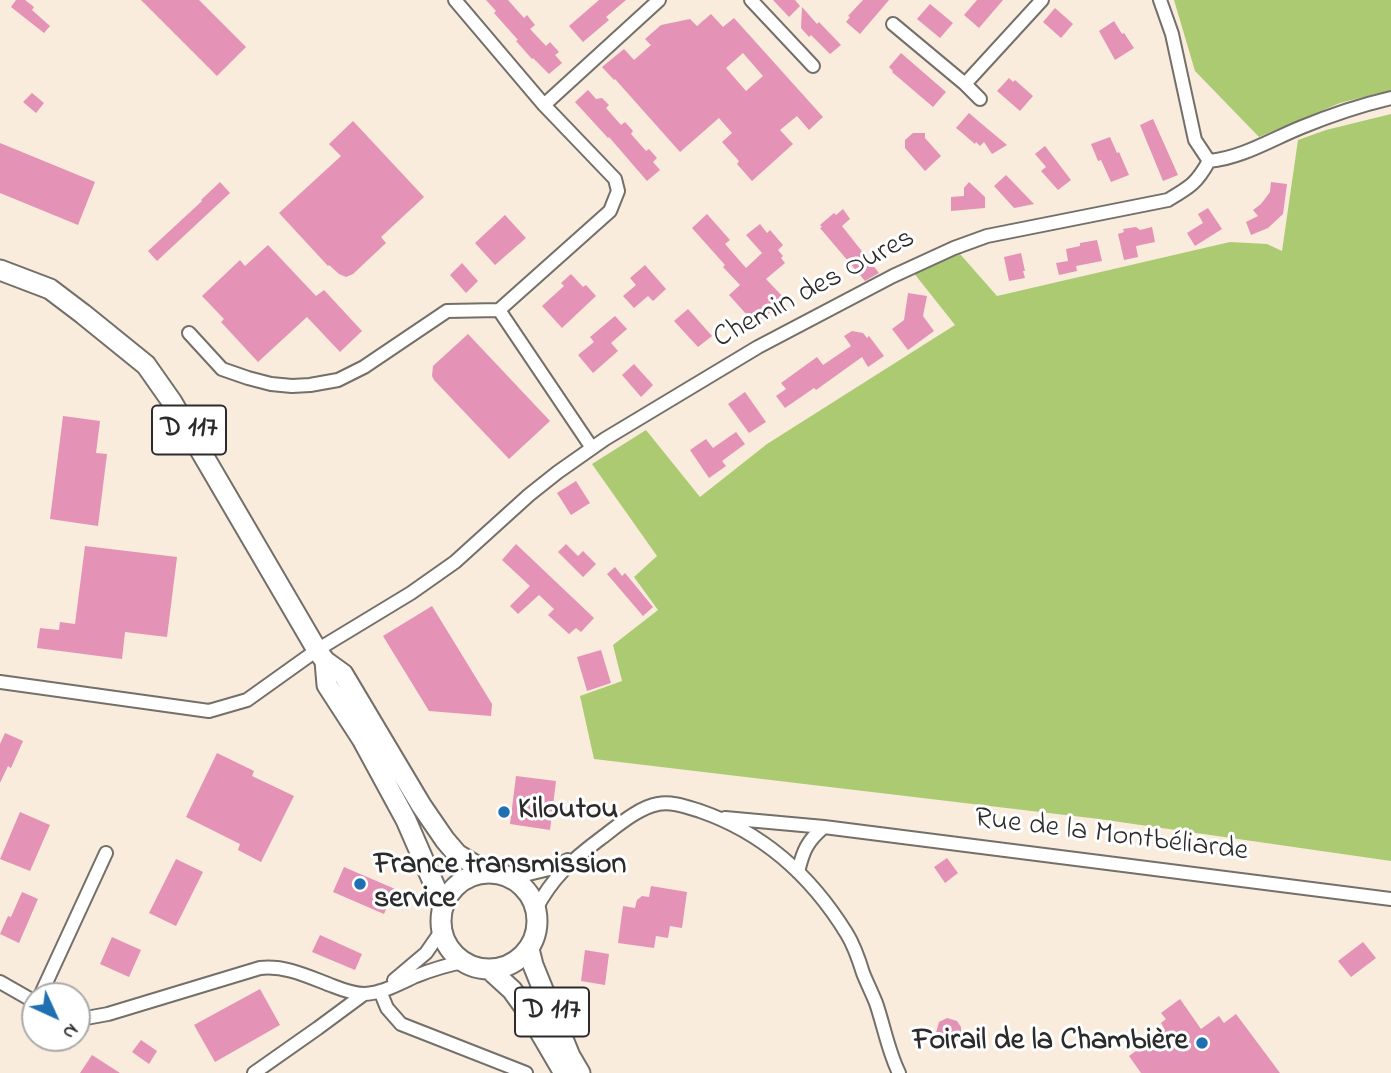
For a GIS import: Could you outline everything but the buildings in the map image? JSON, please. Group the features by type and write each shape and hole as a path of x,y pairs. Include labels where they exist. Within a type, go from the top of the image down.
{"main road":[{"name":"D 117","path":"0,270 50,289 120,342 146,365 172,402 321,656 327,685 362,738 406,820 443,905"},
{"name":"D 117","path":"321,656 343,674 421,805 445,840 457,855 486,872"},
{"path":"500,873 512,878 523,886 536,909 538,923 529,948 518,960 505,967 489,969 463,962 453,953 442,930 443,905 450,892 472,875 500,873"},
{"name":"D 117","path":"529,948 533,965 565,1045 580,1073"},
{"name":"D 117","path":"489,969 512,990 564,1073"}],"street":[{"path":"189,333 222,369 248,378 292,386 338,380 364,367 447,311 499,310 610,211 618,191 615,178 544,105 455,0"},
{"path":"544,105 659,0"},
{"path":"751,0 813,66"},
{"path":"965,84 1042,0"},
{"path":"1160,0 1172,34 1195,140 1209,161 1227,159 1303,126 1371,102 1391,98"},
{"path":"893,24 980,99"},
{"name":"Chemin des Oures","path":"0,682 209,711 247,700 321,656 455,562 529,495 592,448 758,347 893,276 987,236 1168,200 1191,187 1200,178 1209,161"},
{"path":"499,310 592,448"},
{"path":"536,909 544,893 566,866 621,823 645,808 668,803 716,817 743,830 790,863 848,934 876,1003 899,1073"},
{"name":"Rue de la Montbéliarde","path":"716,817 824,827 1391,899"},
{"path":"799,872 802,853 813,836 824,827"},
{"path":"512,878 549,869 584,851"},
{"path":"46,982 106,853"},
{"path":"380,991 426,953 442,930"},
{"path":"91,1017 260,968 274,967 292,971 347,992 363,994 380,991 433,970 463,962"},
{"path":"0,982 21,994"},
{"path":"380,991 387,1008 401,1024 526,1073"},
{"path":"254,1073 363,994"}],"green space":[{"path":"1174,0 1391,0 1391,90 1340,103 1259,137 1195,71"},
{"path":"1391,114 1391,861 1099,819 594,759 580,696 622,681 613,645 658,610 634,577 657,556 592,464 646,430 700,497 767,444 955,325 913,272 960,254 997,296 1230,242 1267,244 1282,251 1298,140"}],"place":[{"name":"Kiloutou","path":"504,812"},
{"name":"France transmission service","path":"360,884"},
{"name":"Foirail de la Chambière","path":"1202,1043"}]}
